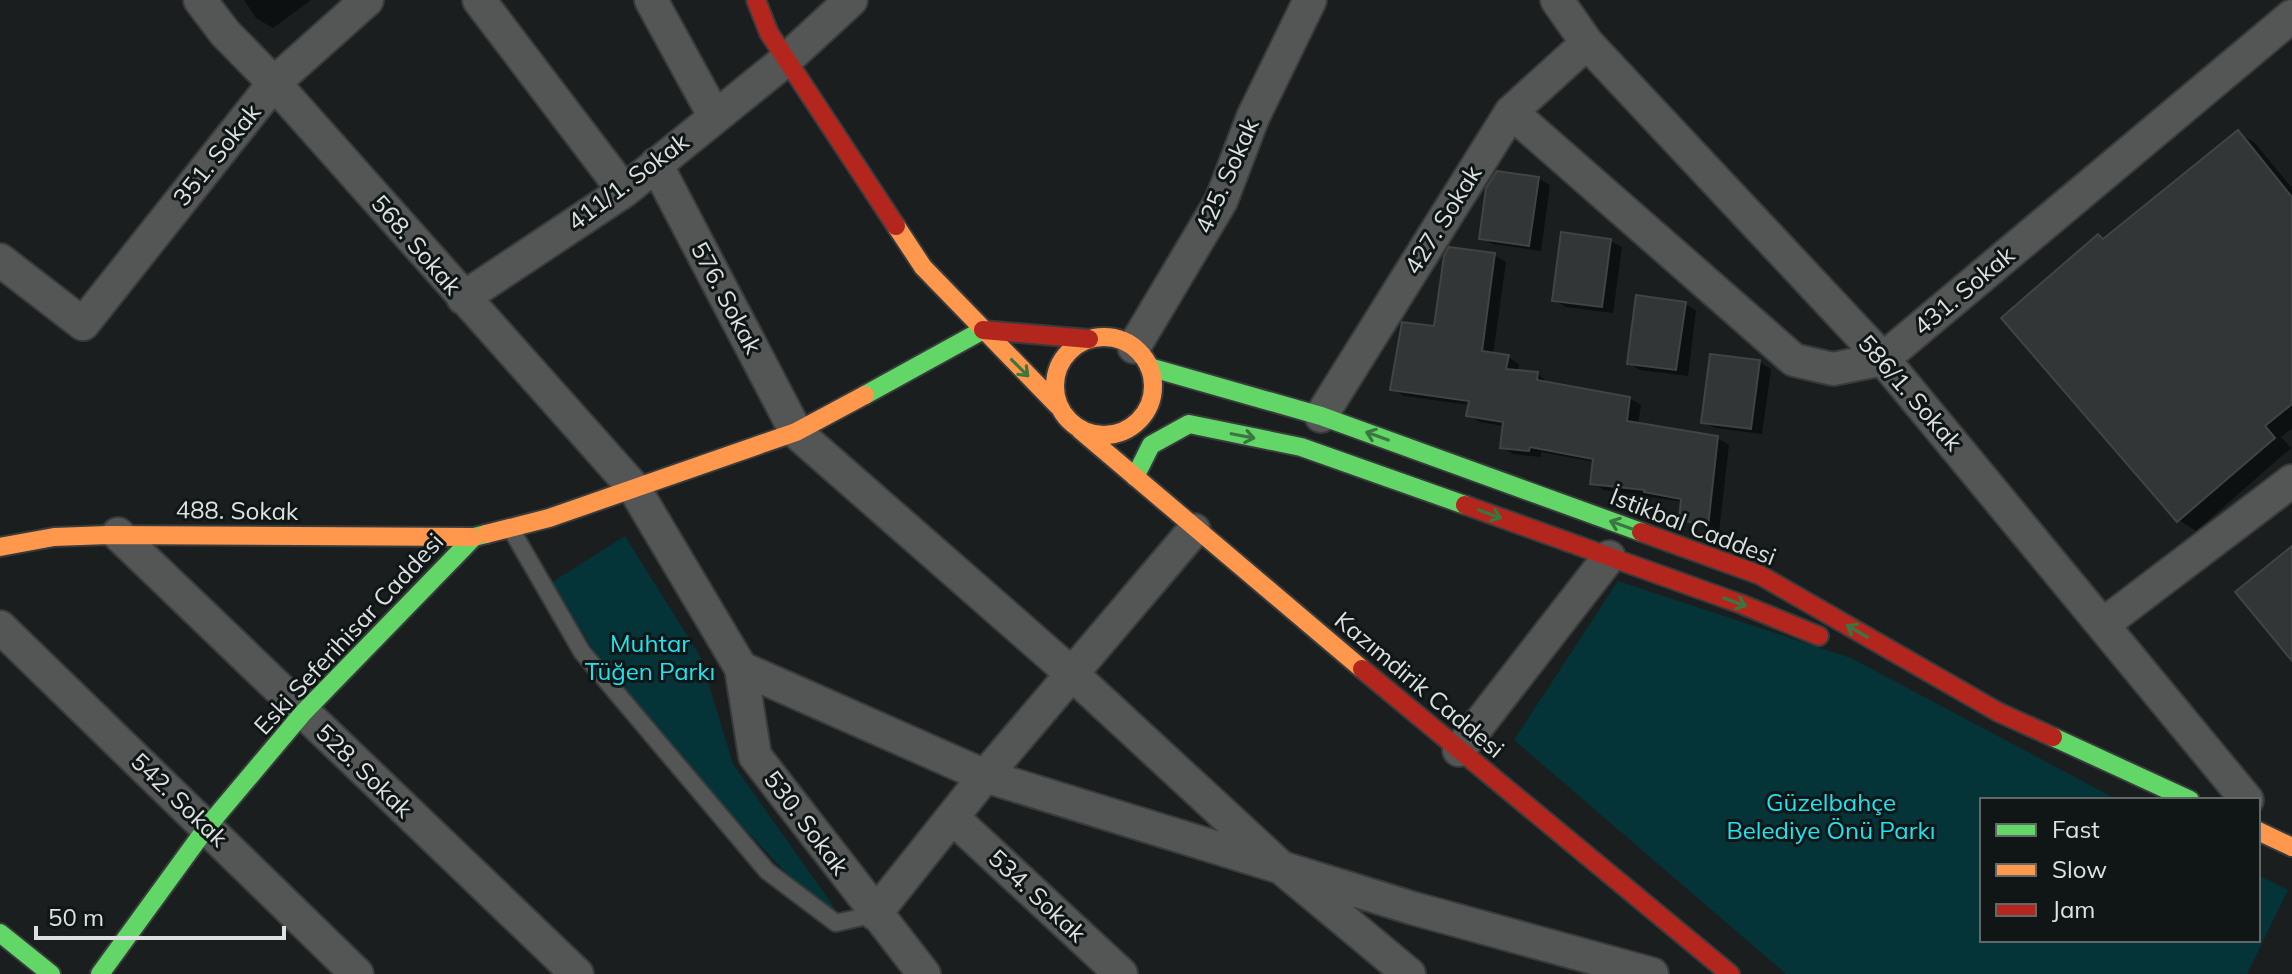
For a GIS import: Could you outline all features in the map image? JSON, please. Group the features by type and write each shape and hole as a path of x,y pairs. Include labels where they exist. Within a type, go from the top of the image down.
{"main road":[{"path":"756,0 769,33 923,267 983,330 1058,406 1080,430 1112,435 1126,430 1143,416 1152,396 1142,357 1120,340 983,330"},
{"name":"Eski Seferihisar Caddesi","path":"100,974 207,827 303,713 474,537 549,518 693,471 796,432 983,330"},
{"path":"1058,406 1054,389 1062,359 1089,339"},
{"name":"İstikbal Caddesi","path":"1142,357 1321,416 1760,575 1998,712 2186,798"},
{"path":"1143,416 1301,447 1741,604 1998,712"},
{"path":"1135,477 1151,445 1189,424"},
{"name":"Kazımdirik Caddesi","path":"1080,430 1194,530 1730,974"},
{"name":"488. Sokak","path":"0,547 37,537 118,534 201,533 373,540 474,537"},
{"path":"0,933 51,974"}],"street":[{"name":"568. Sokak","path":"200,0 225,33 274,83 634,488"},
{"name":"351. Sokak","path":"0,260 83,324 274,83 367,0"},
{"path":"479,0 624,191"},
{"path":"651,0 715,117"},
{"name":"411/1. Sokak","path":"463,298 624,191 787,59 851,0"},
{"name":"425. Sokak","path":"1142,357 1221,201 1253,117 1310,0"},
{"name":"586/1. Sokak","path":"1557,0 1587,43 1883,359 2105,623 2245,798"},
{"name":"431. Sokak","path":"1511,112 1794,360 1833,369 1883,359 2292,16"},
{"name":"427. Sokak","path":"1321,416 1511,112 1587,43"},
{"name":"576. Sokak","path":"656,164 796,432"},
{"path":"796,432 1072,674 1284,870 1401,971"},
{"path":"2105,623 2292,481"},
{"name":"530. Sokak","path":"634,488 741,668 755,756 924,974"},
{"path":"875,914 985,776 1194,530"},
{"name":"528. Sokak","path":"118,534 577,974"},
{"path":"1459,750 1609,557"},
{"name":"542. Sokak","path":"0,627 357,974"},
{"path":"741,668 985,776 1284,870 1652,974"},
{"path":"2260,816 2277,840"},
{"name":"534. Sokak","path":"953,818 1121,974"}],"lane":[{"path":"511,528 582,652 767,871 836,923 875,914"}],"green space":[{"name":"Muhtar Tüğen Parkı","path":"625,536 700,656 733,764 836,910 831,915 806,894 618,690 552,582"},
{"name":"Güzelbahçe Belediye Önü Parkı","path":"1618,581 1851,658 2114,798 1980,798 1980,942 2260,942 2260,876 2288,890 2247,974 1786,974 1514,740"}],"building":[{"path":"2238,130 2292,197 2292,404 2265,426 2275,438 2177,522 2001,318 2098,234 2103,239"},
{"path":"1497,171 1539,177 1529,246 1479,239 1486,188"},
{"path":"1561,232 1611,239 1602,307 1552,301"},
{"path":"1449,247 1495,253 1482,351 1509,355 1506,369 1538,372 1537,380 1630,397 1627,421 1718,436 1708,527 1679,519 1681,499 1645,490 1590,484 1593,459 1530,447 1529,451 1500,448 1503,422 1466,416 1469,401 1390,390 1402,322 1434,326 1444,256"},
{"path":"1636,295 1686,302 1676,370 1627,364"},
{"path":"1710,354 1760,360 1751,429 1701,423"},
{"path":"2292,546 2292,661 2235,592"}],"traffic: fast":[{"path":"865,395 983,330"},
{"path":"1149,367 1321,416 1641,532"},
{"path":"1135,477 1151,445 1189,424 1301,447 1465,505"},
{"path":"100,974 207,827 303,713 474,537 486,534"},
{"path":"2053,737 2186,798"},
{"path":"0,933 51,974"}],"traffic: slow":[{"path":"896,226 923,267 1058,406"},
{"path":"1104,337 1123,341 1139,351 1149,367 1153,386 1149,405 1139,421 1123,431 1104,435 1085,431 1069,421 1059,405 1055,386 1059,367 1069,351 1085,341 1104,337"},
{"path":"486,534 549,518 796,432 865,395"},
{"path":"1080,430 1362,669"},
{"path":"0,547 54,537 108,535 474,537"},
{"path":"2260,832 2292,847"}],"traffic: jam":[{"path":"756,0 769,33 896,226"},
{"path":"983,330 1089,339"},
{"path":"1465,505 1741,604 1819,636"},
{"path":"1641,532 1760,575 1998,712 2053,737"},
{"path":"1362,669 1730,974"}]}
